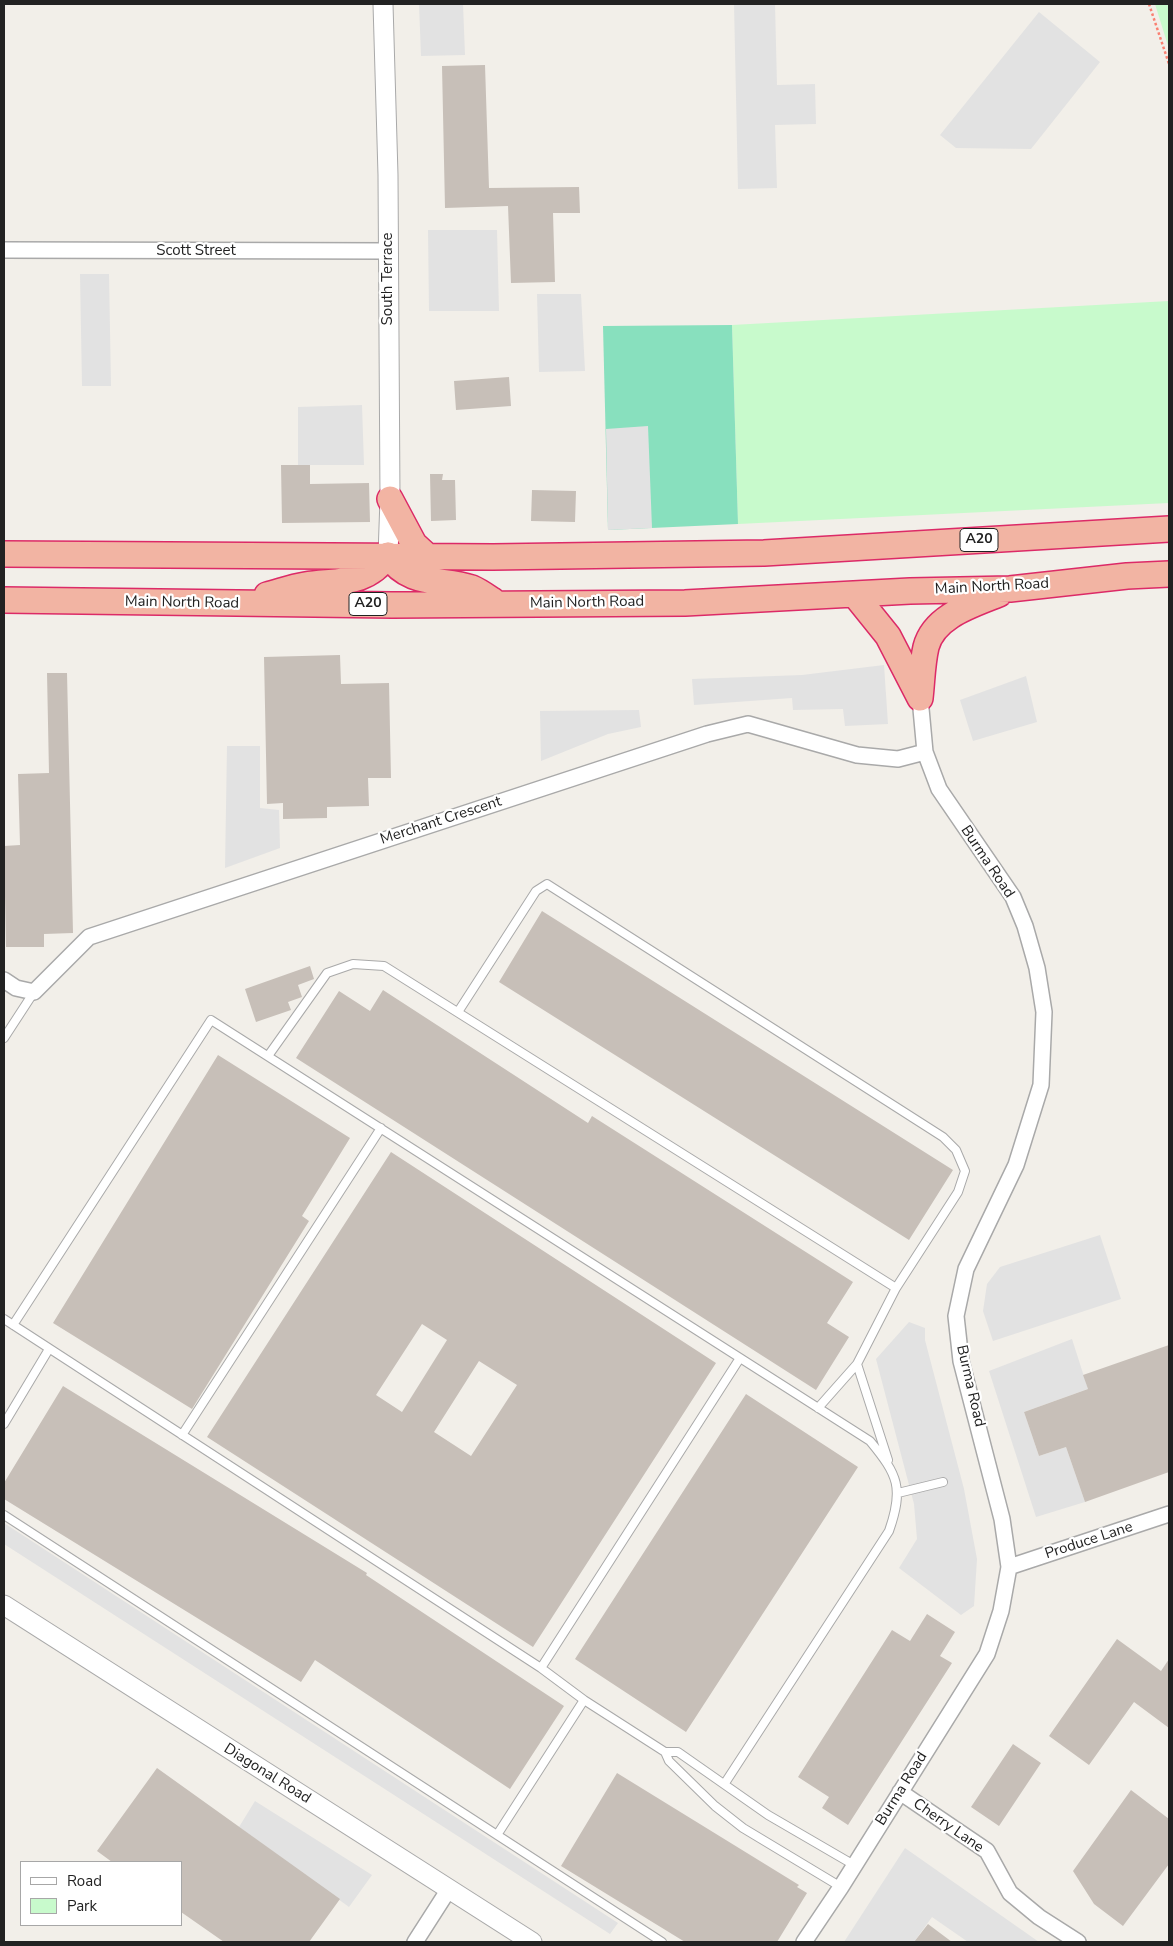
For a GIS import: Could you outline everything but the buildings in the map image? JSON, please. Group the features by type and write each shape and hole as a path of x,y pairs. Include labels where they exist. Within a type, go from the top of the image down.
{"highway":[{"path":"390,499 414,544 426,556"},
{"name":"A20","path":"4,554 493,557 764,553 1169,529"},
{"path":"236,604 304,586 344,583 379,567 388,555 397,567 409,575 472,588 501,604"},
{"name":"Main North Road","path":"4,600 236,604 711,602 910,591 1010,589 1169,574"},
{"path":"920,698 926,650 936,629 957,613 1010,589"},
{"path":"855,595 888,636 920,698"}],"street":[{"name":"South Terrace","path":"383,4 388,251 390,499 388,555"},
{"name":"Scott Street","path":"4,250 388,251"},
{"name":"Burma Road","path":"804,1942 841,1887 987,1654 1001,1611 1008,1567 1002,1519 961,1361 956,1316 966,1269 1016,1165 1041,1085 1044,1012 1037,968 1013,897 939,789 925,752 920,698"},
{"name":"Merchant Crescent","path":"34,992 89,937 707,734 748,724 857,755 898,759 925,752"},
{"path":"4,980 16,988 34,992"},
{"name":"Produce Lane","path":"1008,1567 1169,1514"},
{"name":"Diagonal Road","path":"4,1605 532,1942"},
{"name":"Cherry Lane","path":"900,1792 987,1851 1010,1893 1039,1917 1078,1942"},
{"path":"415,1942 449,1889"}],"lane":[{"path":"458,1012 536,891 547,884 943,1137 956,1150 965,1171 958,1192 896,1288 857,1364 818,1408"},
{"path":"268,1056 327,972 353,964 384,966 896,1288"},
{"name":"Merchant Crescent","path":"4,1038 34,992"},
{"path":"13,1325 211,1020 870,1441 889,1464"},
{"path":"182,1435 381,1128"},
{"path":"4,1319 541,1668 584,1700 665,1752 670,1761 702,1793 743,1828 841,1887"},
{"path":"4,1424 50,1349"},
{"path":"541,1668 740,1358"},
{"path":"726,1784 889,1531 898,1506 898,1493 857,1364"},
{"path":"898,1493 943,1482"},
{"path":"4,1515 662,1942"},
{"path":"497,1835 584,1700"},
{"path":"665,1752 678,1752 768,1815 854,1865"}],"path":[{"path":"1149,4 1169,64"}],"green space":[{"path":"1155,4 1169,4 1169,49"},
{"path":"1169,301 1169,503 738,524 732,325"},
{"path":"732,325 738,524 608,530 603,326"}],"shaded area":[{"path":"419,4 463,4 465,55 421,56"},
{"path":"734,4 775,4 777,85 815,84 816,124 775,125 777,188 738,189"},
{"path":"1039,12 1100,62 1031,149 956,148 940,135"},
{"path":"428,230 497,230 499,311 429,311"},
{"path":"80,274 109,274 111,386 82,386"},
{"path":"537,294 581,294 585,371 539,372"},
{"path":"362,405 364,465 298,465 298,407"},
{"path":"648,426 652,528 608,530 606,429"},
{"path":"884,665 888,724 845,726 843,709 793,710 792,698 694,705 692,679 802,675"},
{"path":"1026,676 1037,722 973,741 960,700"},
{"path":"639,710 641,727 608,734 541,761 540,711"},
{"path":"227,746 260,746 260,808 279,810 280,848 225,868"},
{"path":"1100,1235 1121,1299 993,1341 983,1311 987,1284 1000,1267"},
{"path":"909,1322 925,1328 925,1340 964,1489 977,1559 974,1606 961,1615 899,1568 917,1539 914,1504 876,1359"},
{"path":"1072,1339 1088,1389 1024,1412 1039,1456 1066,1447 1085,1502 1036,1517 989,1371"},
{"path":"4,1523 618,1923 610,1934 4,1544"},
{"path":"255,1801 372,1875 349,1907 239,1827"},
{"path":"905,1848 1039,1942 968,1942 932,1917 914,1942 844,1942"}]}
